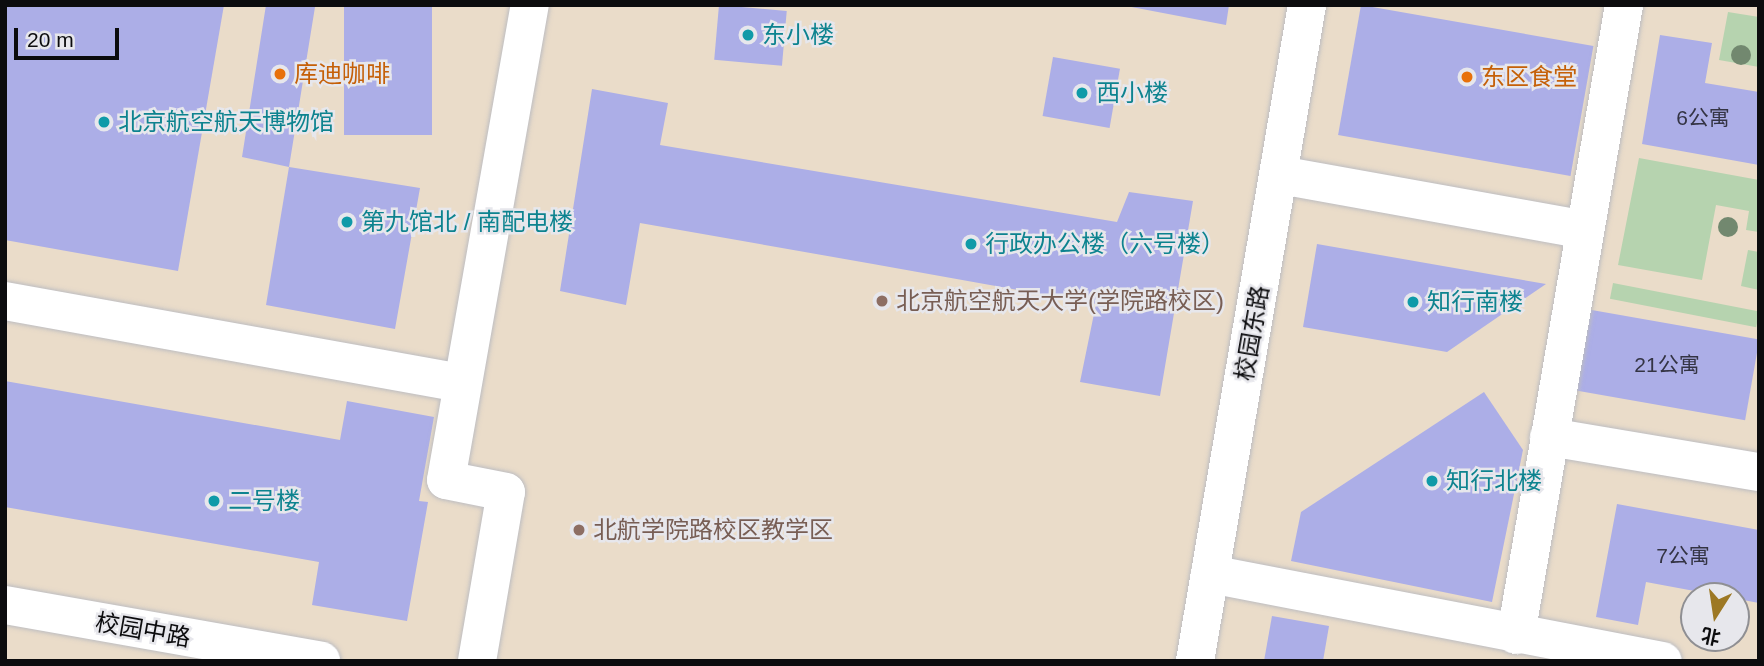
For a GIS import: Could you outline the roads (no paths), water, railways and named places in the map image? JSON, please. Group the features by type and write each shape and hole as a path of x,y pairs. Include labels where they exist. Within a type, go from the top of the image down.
{"lane":[{"path":"477,661 506,492 446,480 530,5"},
{"name":"校园东路","path":"1195,661 1307,5"},
{"path":"1516,635 1624,5"},
{"path":"1280,175 1585,230"},
{"path":"5,301 462,383"},
{"path":"1549,438 1759,472"},
{"path":"1210,574 1516,635 1663,661"},
{"name":"校园中路","path":"5,605 321,661"}],"place":[{"name":"东小楼","path":"748,35"},
{"name":"库迪咖啡","path":"280,74"},
{"name":"东区食堂","path":"1467,77"},
{"name":"西小楼","path":"1082,93"},
{"name":"北京航空航天博物馆","path":"104,122"},
{"name":"第九馆北 / 南配电楼","path":"347,222"},
{"name":"行政办公楼（六号楼）","path":"971,244"},
{"name":"北京航空航天大学(学院路校区)","path":"882,301"},
{"name":"知行南楼","path":"1413,302"},
{"name":"知行北楼","path":"1432,481"},
{"name":"二号楼","path":"214,501"},
{"name":"北航学院路校区教学区","path":"579,530"}]}
